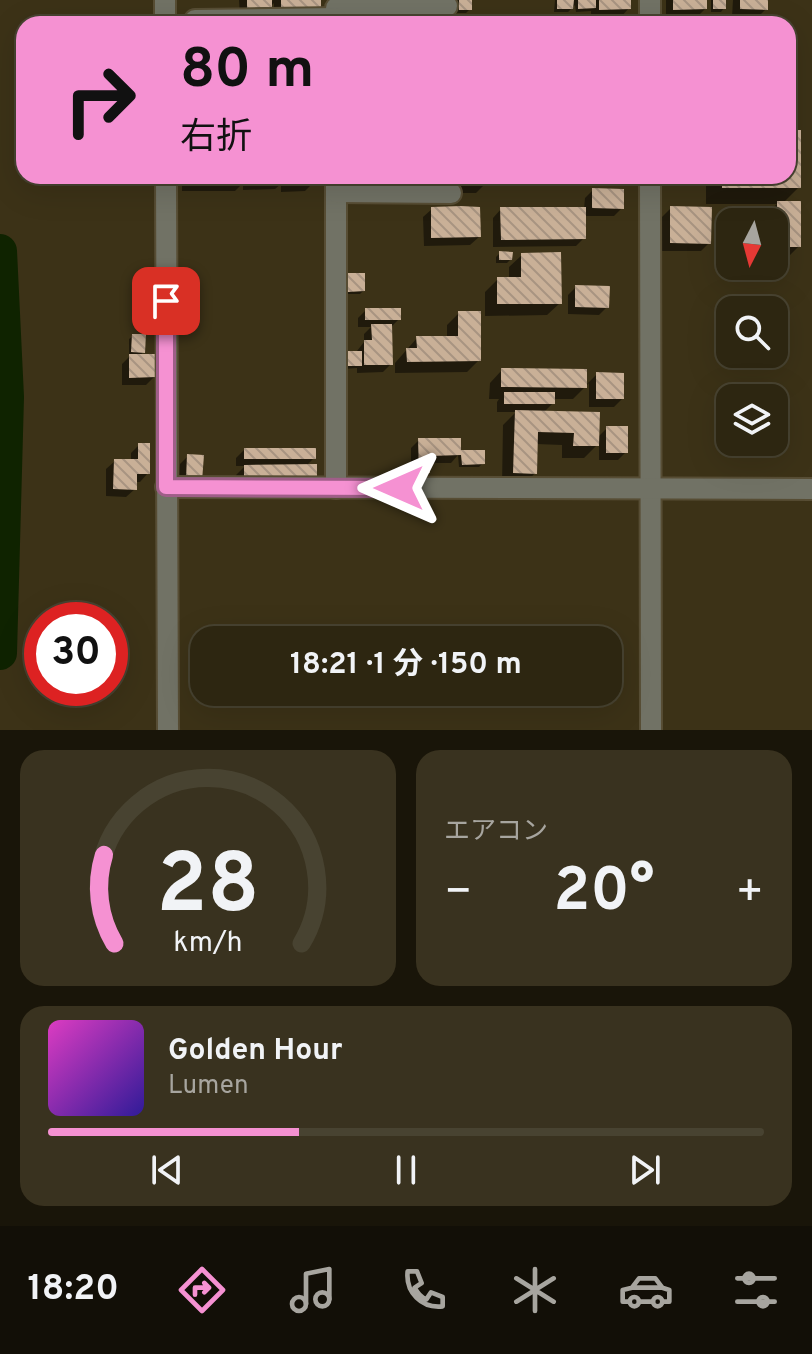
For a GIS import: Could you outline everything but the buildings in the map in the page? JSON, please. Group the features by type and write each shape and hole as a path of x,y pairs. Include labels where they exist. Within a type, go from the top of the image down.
{"street":[{"path":"276,16 447,6"},
{"path":"166,184 168,730"},
{"path":"336,488 336,184 451,193"},
{"path":"650,184 651,730"},
{"path":"166,487 812,489"}],"waterway":[{"path":"0,251 7,397 0,653"}],"route":[{"path":"166,301 166,487 399,488"}]}
